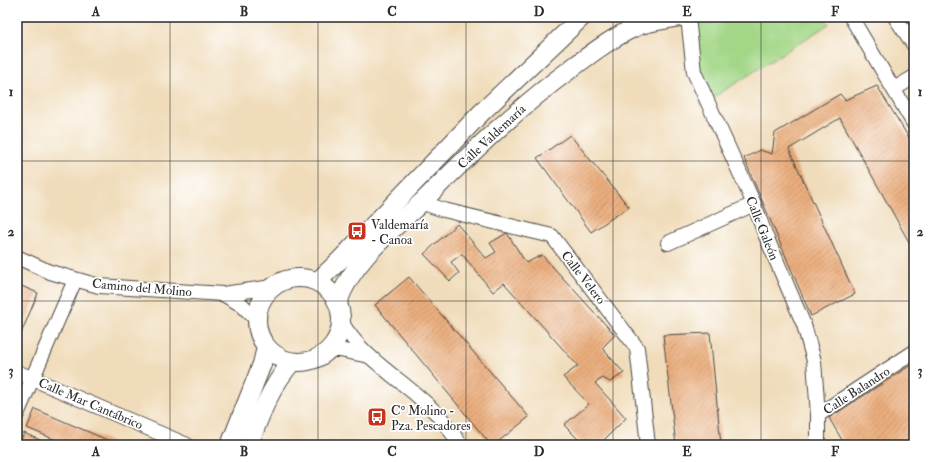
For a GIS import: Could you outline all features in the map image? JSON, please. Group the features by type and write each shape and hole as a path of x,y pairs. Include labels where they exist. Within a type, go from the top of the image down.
{"main road":[{"name":"Calle Valdemaría","path":"318,281 481,113 582,17"},
{"name":"Calle Valdemaría","path":"338,302 343,287 352,273 375,247 496,129 546,87 600,47 637,26 680,17"},
{"path":"296,278 318,281 326,286 338,302 342,322 339,337 330,350 317,359 304,362 292,362 278,357 266,347 259,335 257,320 261,301 272,287 282,281 296,278"},
{"path":"230,445 262,364 266,347"},
{"path":"249,445 270,394 282,374 292,362"}],"street":[{"name":"Calle Galeón","path":"688,17 694,72 754,204 765,234 804,325 814,361 818,415 818,445"},
{"path":"852,17 914,124"},
{"path":"896,17 914,45"},
{"path":"894,89 914,77"},
{"name":"Calle Velero","path":"424,200 429,205 444,210 552,236 637,348 648,445"},
{"path":"668,243 754,204"},
{"name":"Camino del Molino","path":"17,256 50,272 74,280 100,286 223,294 272,287"},
{"path":"17,414 74,280"},
{"name":"Camino del Molino","path":"223,294 242,305 257,320"},
{"path":"342,322 348,333 369,356 436,413 462,445"},
{"path":"330,350 340,350 369,356"},
{"name":"Calle Balandro","path":"818,415 914,352"},
{"name":"Calle Mar Cantábrico","path":"17,372 187,445"}],"green space":[{"path":"695,17 824,17 829,24 700,106"}],"building":[{"path":"877,86 914,146 914,251 840,118 789,149 855,294 811,316 744,158 760,150 772,154 775,133 840,94 845,100"},
{"path":"914,88 914,105 910,93"},
{"path":"570,135 629,207 591,232 537,158"},
{"path":"457,224 486,258 496,252 490,243 507,233 526,263 542,255 615,335 602,348 624,373 610,382 603,378 595,383 626,418 599,445 584,445 564,425 589,404 563,377 578,366 504,283 493,292 462,254 451,262 459,273 450,281 424,254"},
{"path":"409,277 529,417 494,445 491,445 375,305"},
{"path":"17,284 38,293 17,343"},
{"path":"710,333 721,445 676,445 663,335"},
{"path":"914,363 914,442 909,445 845,445 829,418"},
{"path":"35,409 119,445 68,445 27,428"},
{"path":"24,433 51,445 19,445"}],"place":[{"name":"Valdemaría - Canoa","path":"357,231"},
{"name":"Cº Molino - Pza. Pescadores","path":"377,417"}]}
